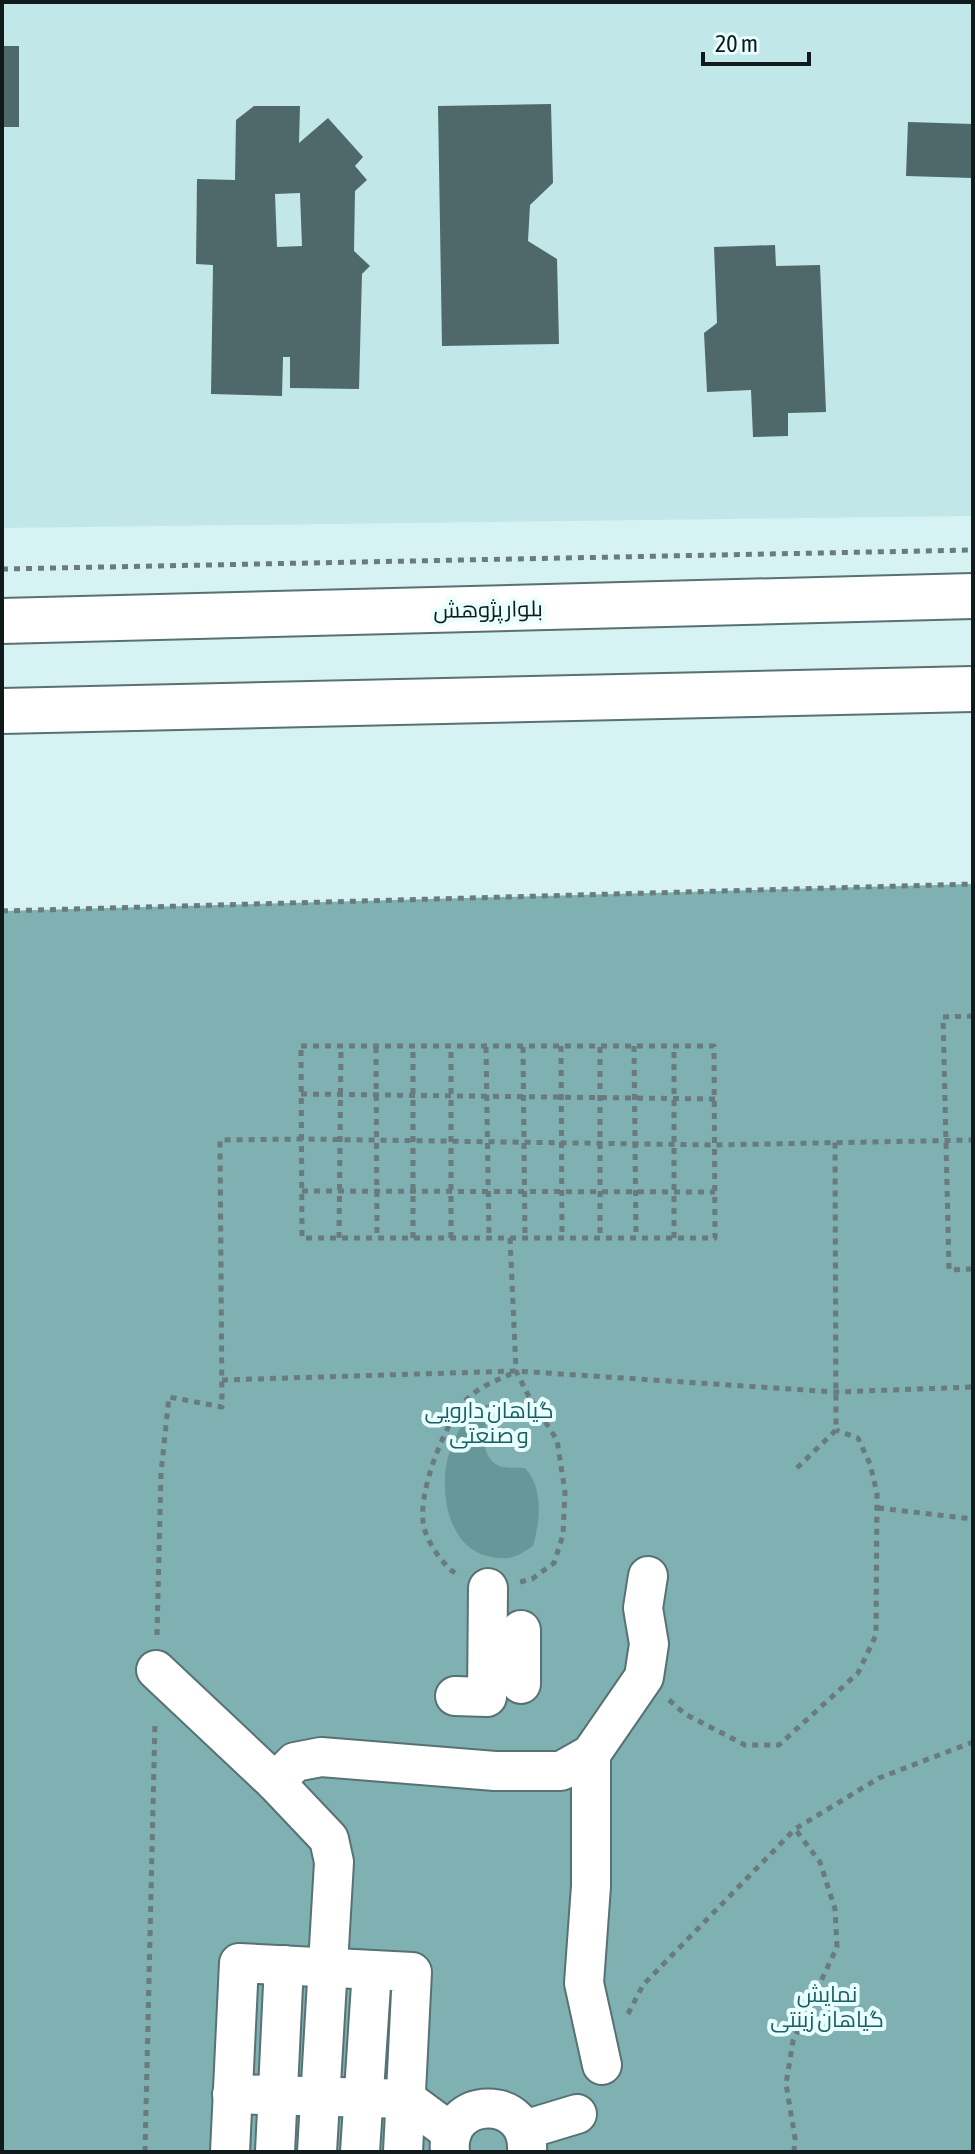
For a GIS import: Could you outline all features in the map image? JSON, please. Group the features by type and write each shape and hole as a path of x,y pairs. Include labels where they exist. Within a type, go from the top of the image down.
{"street":[{"name":"بلوار پژوهش","path":"2,621 973,596"},
{"path":"2,711 973,689"},
{"path":"275,1782 295,1762 321,1757 495,1771 561,1771 591,1754 644,1677 649,1644 643,1608 648,1576"},
{"path":"455,1696 487,1697 512,1657 488,1588"},
{"path":"156,1670 275,1782 329,1839 334,1862 317,2152"},
{"path":"591,1754 591,1886 584,1983 602,2065"},
{"path":"230,2152 239,1963 412,1972 403,2152"},
{"path":"275,2152 284,1965"},
{"path":"360,2152 372,1970"},
{"path":"236,2027 409,2037"},
{"path":"232,2094 406,2099 447,2146 458,2122 468,2113 481,2108 494,2108 517,2120 526,2141 577,2114"}],"path":[{"path":"2,569 973,550"},
{"path":"2,911 973,884"},
{"path":"973,1016 943,1017 949,1270 973,1269"},
{"path":"301,1046 561,1046 714,1046 715,1238 302,1238 301,1046"},
{"path":"339,1238 341,1046"},
{"path":"413,1046 413,1238"},
{"path":"451,1046 451,1238"},
{"path":"486,1046 489,1238"},
{"path":"561,1046 562,1238"},
{"path":"600,1046 600,1238"},
{"path":"634,1046 636,1238"},
{"path":"674,1046 674,1238"},
{"path":"376,1047 377,1238"},
{"path":"523,1047 525,1238"},
{"path":"301,1094 715,1099"},
{"path":"145,2152 161,1473 169,1397 222,1407 220,1140 714,1145 973,1140"},
{"path":"797,1468 836,1430 835,1142"},
{"path":"302,1191 715,1192"},
{"path":"510,1238 516,1371 557,1440 565,1492 563,1535 554,1563 532,1579 488,1588 463,1579 445,1567 423,1527 424,1498 428,1474 451,1422 468,1398 516,1371"},
{"path":"222,1380 516,1371 836,1392 973,1387"},
{"path":"644,1677 685,1714 733,1739 745,1745 779,1745 858,1673 876,1635 877,1493 870,1464 858,1438 836,1430"},
{"path":"878,1508 973,1519"},
{"path":"602,2065 643,1985 795,1829 879,1778 973,1742"},
{"path":"794,2152 795,2138 786,2084 793,2041 837,1947 835,1909 820,1862 795,1829"}],"shaded area":[{"path":"2,2 973,2 973,516 2,528"},
{"path":"495,1403 485,1427 487,1454 499,1466 525,1468 535,1485 539,1505 533,1546 506,1558 487,1556 465,1543 451,1520 445,1494 447,1462 458,1432 474,1410"}],"green space":[{"name":"گیاهان دارویی و صنعتی","path":"973,884 973,2152 2,2152 2,911"}],"building":[{"path":"2,46 19,46 19,127 2,127"},
{"path":"551,104 553,183 530,205 528,241 557,259 559,344 442,346 438,106"},
{"path":"254,106 300,106 299,143 328,118 363,157 355,166 367,180 355,191 354,251 370,266 362,274 359,389 290,388 290,357 283,357 282,396 211,394 213,265 196,264 197,179 235,180 236,120","holes":["300,193 302,246 277,247 275,194"]},
{"path":"908,122 973,124 973,178 906,176"},
{"path":"775,245 776,266 820,265 826,412 788,413 788,436 753,437 751,390 707,392 704,333 717,323 714,247"}],"park label":[{"name":"نمایش گیاهان زینتی","path":"827,2006"}]}
